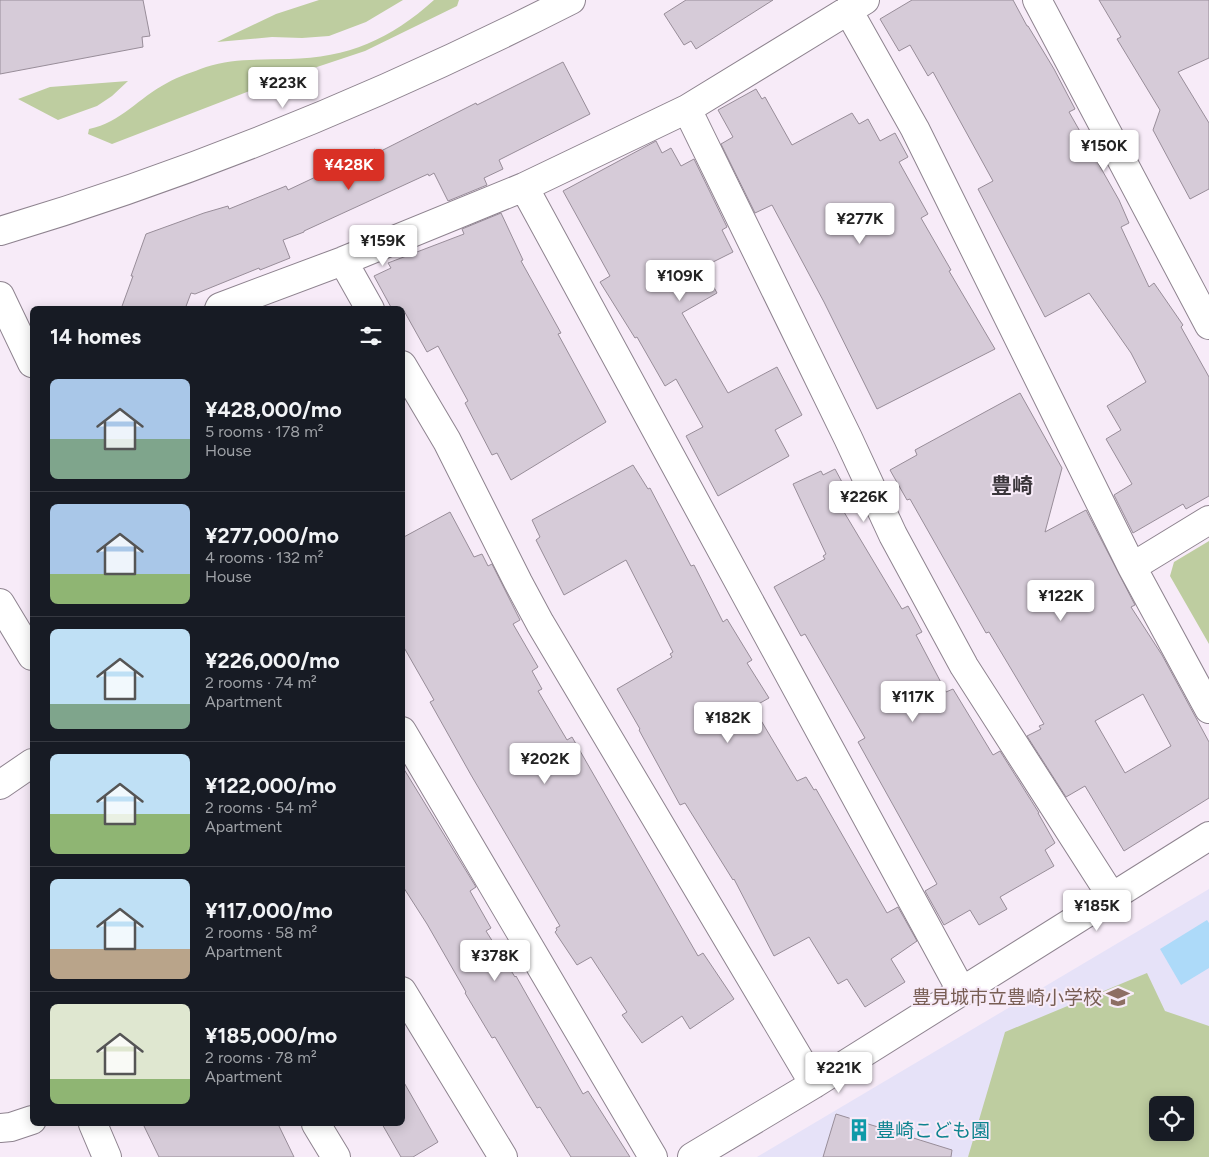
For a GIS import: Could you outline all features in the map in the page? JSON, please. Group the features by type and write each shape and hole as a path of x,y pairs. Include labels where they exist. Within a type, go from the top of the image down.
{"street":[{"path":"0,231 136,188 363,100 509,32 571,0"},
{"path":"1037,0 1209,325"},
{"path":"223,306 343,261 524,187 687,109 857,5 915,129 1132,567 1209,709"},
{"path":"687,109 848,438 893,535 964,666 1112,897"},
{"path":"524,187 962,992"},
{"path":"343,261 368,306"},
{"path":"0,296 30,358"},
{"path":"405,369 447,441 540,623 814,1084"},
{"path":"1132,567 1209,520"},
{"path":"0,603 30,653"},
{"path":"405,736 653,1157"},
{"path":"0,785 30,764"},
{"path":"692,1157 814,1084 1209,836"},
{"path":"405,996 503,1157"},
{"path":"0,1128 11,1127 30,1121"},
{"path":"94,1126 107,1157"},
{"path":"317,1126 336,1157"}],"shaded area":[{"name":"豊見城市立豊崎小学校","path":"1209,889 1209,1157 757,1157"}],"green space":[{"path":"319,0 403,0 366,22 329,36 302,38 272,37 217,42 276,14"},
{"path":"434,0 459,0 457,6 365,51 281,79 112,144 88,134 89,129 111,121 157,89 186,74 226,62 310,58 349,50 368,44 402,26"},
{"path":"128,81 112,96 97,106 58,120 18,99 50,87"},
{"path":"1209,541 1209,644 1170,576 1174,562"},
{"path":"1147,973 1165,1011 1209,1026 1209,1157 968,1157 1005,1032"}],"water":[{"path":"1207,920 1209,923 1209,968 1181,985 1160,949"}],"building":[{"path":"0,0 143,0 150,36 142,37 143,47 0,74"},
{"path":"686,0 773,0 696,49 691,41 684,45 664,14"},
{"path":"912,0 1013,0 1054,69 1075,109 1069,112 1119,200 1129,223 1121,227 1149,287 1154,283 1183,325 1181,327 1209,377 1209,496 1186,509 1183,504 1133,533 1114,495 1132,484 1106,439 1121,430 1107,406 1146,382 1131,353 1089,293 1045,317 978,189 993,181 933,72 928,76 910,45 899,51 880,19"},
{"path":"1099,0 1209,0 1209,58 1178,72 1209,123 1209,189 1190,199 1153,130 1160,110 1117,39 1121,37"},
{"path":"563,62 590,114 499,160 503,169 484,178 487,185 448,201 434,173 429,176 428,174 283,240 290,258 260,270 259,268 195,294 191,293 186,306 122,306 146,234 204,213 228,206 229,209 286,186 288,190 375,149 377,153 476,103 477,105"},
{"path":"756,89 762,99 765,97 792,145 852,113 859,124 868,119 880,141 895,133 908,157 899,162 928,214 921,218 951,270 949,271 995,349 877,409 824,302 772,205 755,213 721,144 733,137 718,110"},
{"path":"656,141 662,153 671,148 681,166 694,159 727,227 722,230 733,252 703,267 717,293 682,313 728,393 777,367 802,415 775,430 789,456 718,496 686,436 703,427 676,379 665,386 637,337 635,338 600,282 610,276 563,191"},
{"path":"501,213 523,260 521,261 561,333 558,334 606,422 511,480 497,453 492,455 465,403 468,401 438,346 427,352 405,313 405,306 390,306 374,276 391,268 388,263 464,234 462,229"},
{"path":"1020,393 1062,468 1045,532 1086,510 1135,605 1131,607 1162,655 1209,742 1209,798 1124,851 1085,786 1066,797 1027,736 1041,729 1039,726 1044,724 989,632 986,633 910,499 907,500 890,470 917,455 915,450","holes":["1143,694 1171,746 1125,773 1095,721"]},
{"path":"633,465 648,489 650,488 691,566 694,565 723,622 727,619 752,660 747,663 769,698 753,707 797,781 806,777 814,790 816,789 887,913 898,907 917,941 891,959 905,982 865,1007 847,979 838,984 809,937 774,956 734,879 685,803 680,805 617,689 672,657 670,654 673,652 626,560 564,595 536,540 540,537 532,520"},
{"path":"835,469 850,497 838,502 902,609 908,606 922,632 916,635 946,692 953,689 993,755 1000,751 1039,813 1055,843 1045,850 1054,866 1000,897 1007,909 979,925 970,910 944,925 925,891 937,884 858,742 865,738 805,634 801,636 774,587 825,559 823,556 826,554 793,484 821,471 823,475"},
{"path":"450,512 474,557 482,554 488,566 492,564 520,620 513,624 538,667 532,671 542,689 538,691 567,740 572,737 698,956 703,953 734,999 690,1029 682,1016 642,1043 622,1015 627,1012 591,957 577,965 555,932 556,928 560,926 430,702 434,700 405,649 405,536"},
{"path":"405,771 476,887 470,891 491,928 486,931 516,976 583,1094 588,1091 630,1157 571,1157 540,1107 537,1108 495,1037 492,1038 427,924 405,890"},
{"path":"405,1084 438,1142 413,1157 401,1157 383,1126 405,1126"},
{"name":"豊崎こども園","path":"836,1114 952,1150 951,1157 823,1157"},
{"path":"144,1126 279,1126 294,1157 159,1157"}],"place":[{"name":"豊見城市立豊崎小学校","path":"1118,997"},
{"name":"豊崎こども園","path":"859,1130"}],"district":[{"name":"豊崎","path":"1012,485"}]}
